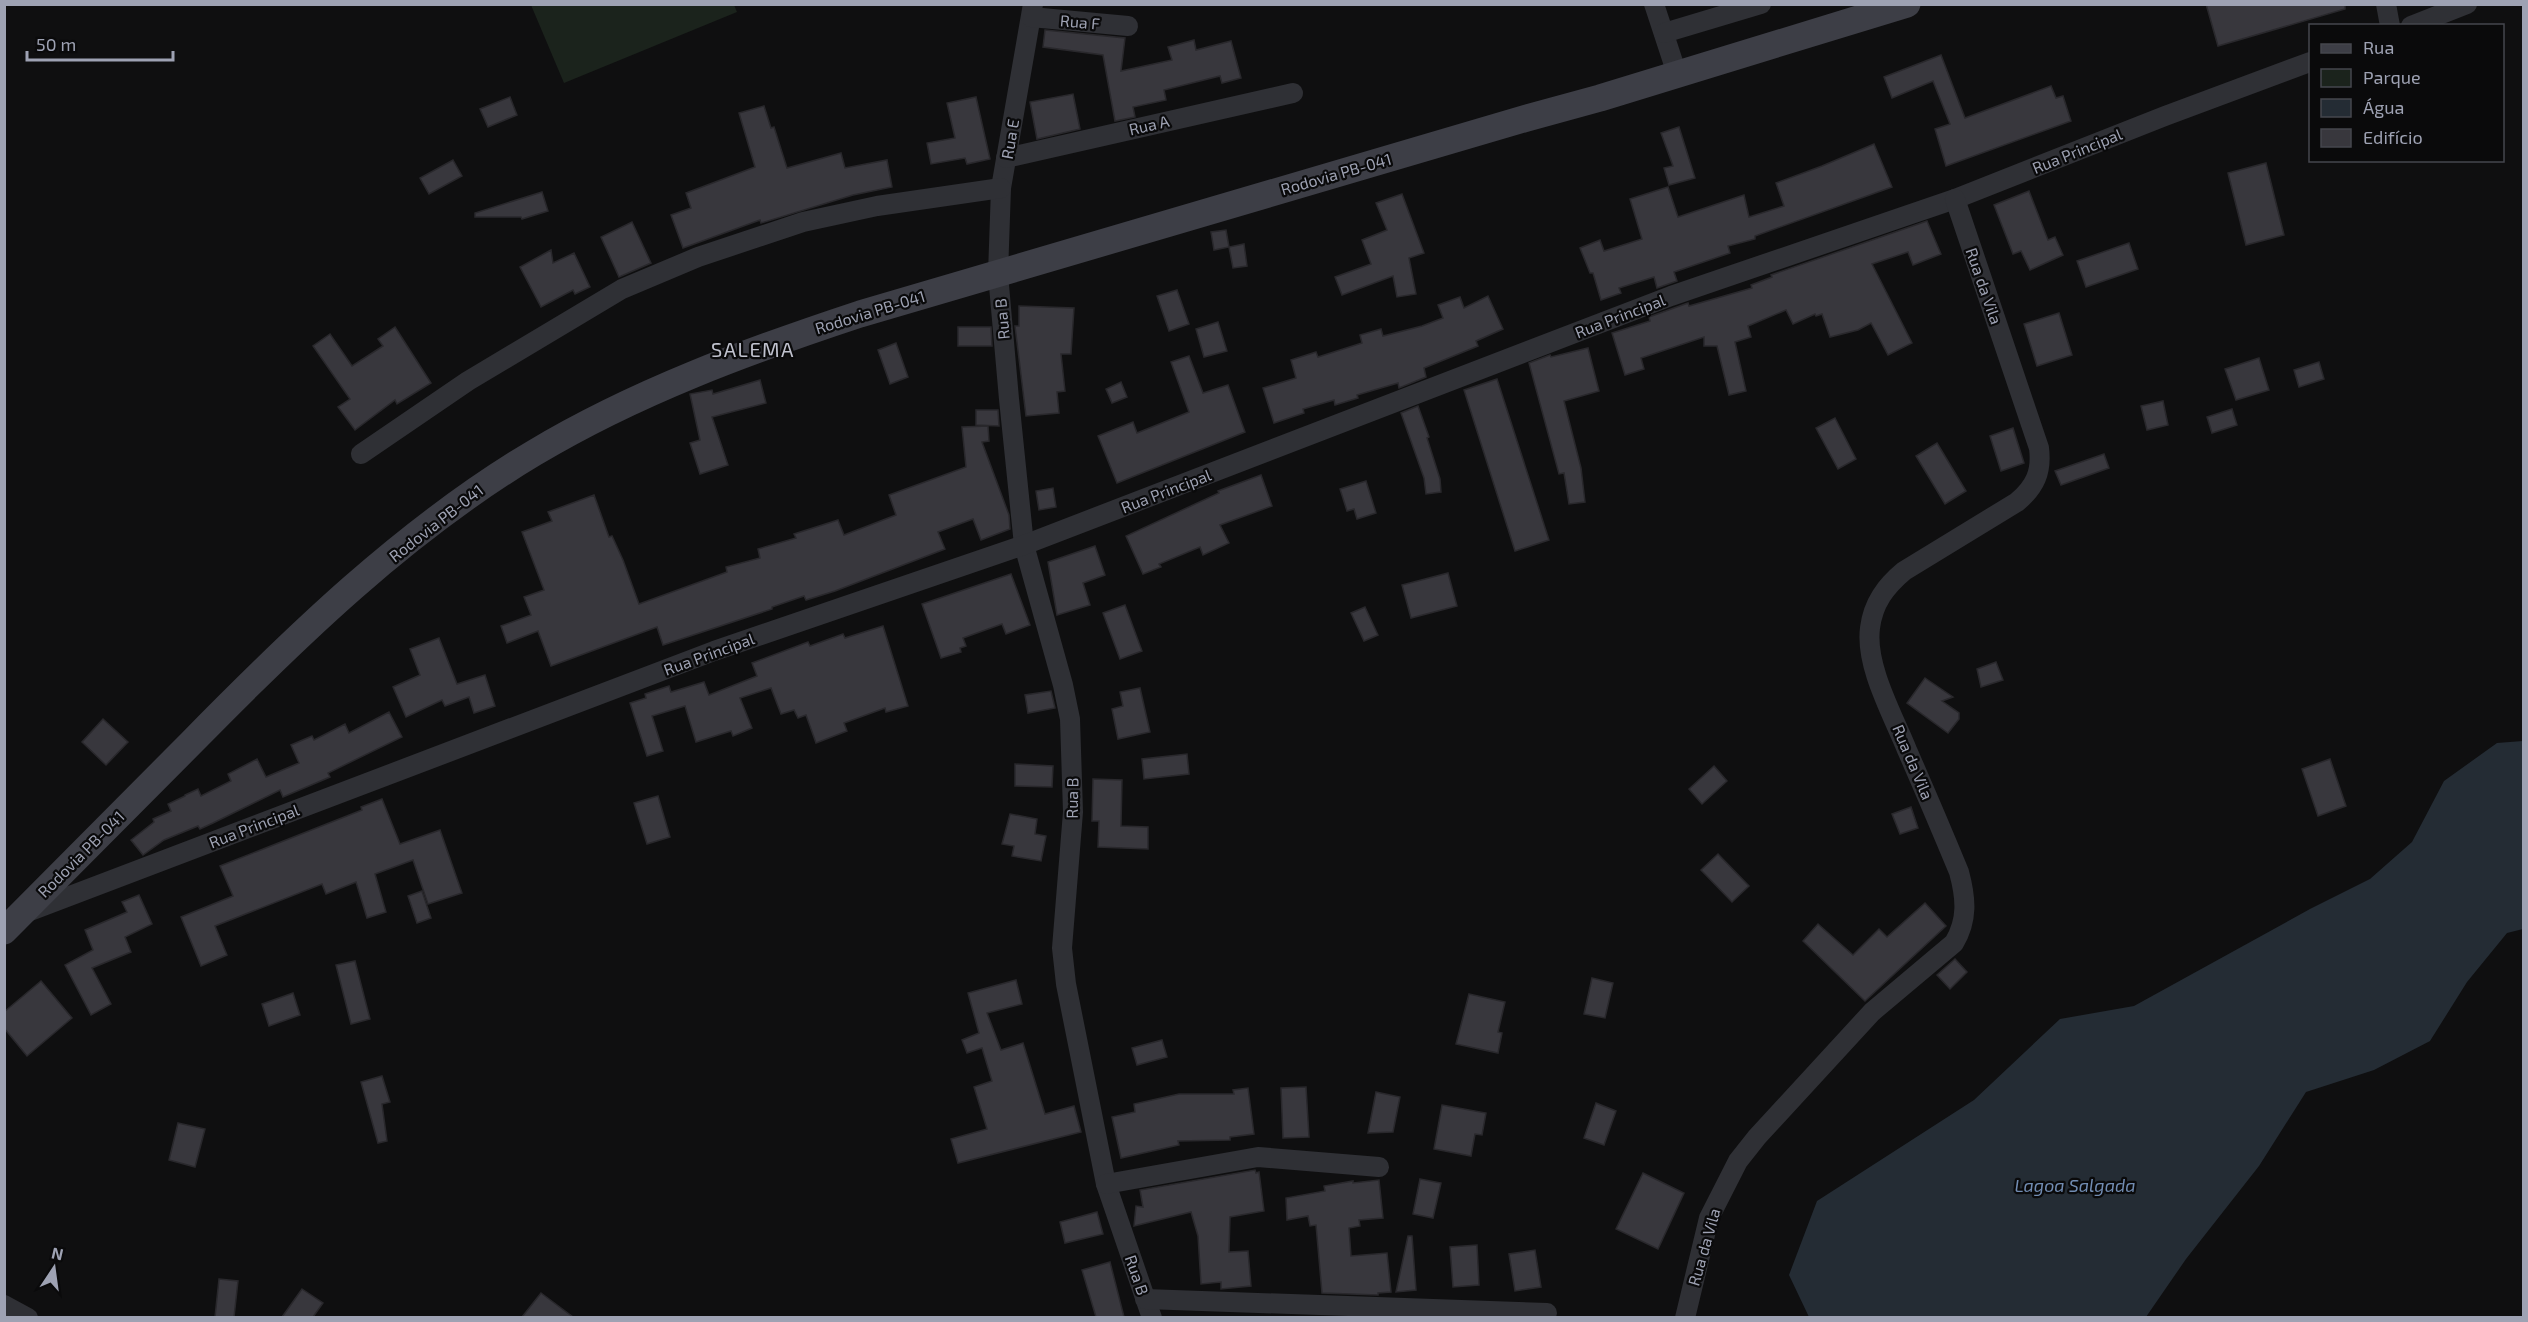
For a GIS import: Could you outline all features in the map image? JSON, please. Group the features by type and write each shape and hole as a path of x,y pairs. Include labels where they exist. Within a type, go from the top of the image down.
{"main road":[{"name":"Rodovia PB-041","path":"13,923 274,659 352,589 472,493 534,453 591,421 677,381 760,347 860,314 1677,74 1907,4"}],"street":[{"path":"1654,4 1677,74"},
{"path":"1664,33 1761,4"},
{"path":"2386,4 2390,24"},
{"path":"2416,24 2468,4"},
{"name":"Rua F","path":"1032,11 1128,26"},
{"name":"Rua E","path":"998,274 1001,188 1032,11"},
{"name":"Rua Principal","path":"13,923 714,651 1024,545 1671,296 1955,199 2165,116 2309,62"},
{"name":"Rua A","path":"1006,159 1293,93"},
{"path":"361,454 468,381 622,289 698,257 803,222 877,207 1001,188"},
{"name":"Rua da Vila","path":"1684,1317 1709,1218 1738,1161 1757,1137 1872,1012 1954,943 1964,919 1964,890 1959,872 1884,695 1874,664 1869,630 1880,596 1890,583 1904,571 2017,502 2029,492 2039,470 2039,448 1955,199"},
{"name":"Rua B","path":"998,274 1024,545 1063,685 1070,719 1073,812 1062,948 1066,984 1106,1184 1148,1308"},
{"path":"1106,1184 1258,1157 1379,1167"},
{"path":"4,1305 28,1317"},
{"path":"1148,1308 1547,1313"}],"green space":[{"path":"531,5 734,5 737,12 564,83"}],"water":[{"name":"Lagoa Salgada","path":"2523,741 2523,929 2507,933 2467,982 2430,1041 2374,1070 2306,1092 2259,1166 2186,1259 2146,1317 1809,1317 1789,1275 1817,1201 1974,1100 2060,1019 2134,1006 2310,909 2370,879 2412,842 2444,781 2497,743"}],"building":[{"path":"2206,4 2345,4 2345,9 2218,46"},
{"path":"1045,30 1125,38 1121,71 1172,60 1168,47 1194,40 1196,50 1231,41 1241,78 1222,83 1220,76 1164,90 1166,100 1133,107 1135,117 1115,121 1103,55 1043,47"},
{"path":"1941,55 1965,118 2051,86 2056,98 2063,96 2071,121 1946,166 1935,129 1950,124 1933,81 1892,98 1884,77"},
{"path":"1073,94 1080,129 1037,139 1030,102"},
{"path":"510,97 517,115 488,127 480,109"},
{"path":"976,97 990,159 967,164 965,158 931,164 927,143 955,138 947,103"},
{"path":"764,106 771,128 774,127 787,168 841,153 845,168 887,160 892,187 853,195 761,223 760,220 683,248 671,215 691,208 686,193 755,167 739,113"},
{"path":"1679,127 1695,178 1669,185 1664,168 1673,166 1661,133"},
{"path":"1874,144 1892,187 1755,236 1755,239 1728,246 1730,253 1674,272 1677,281 1657,288 1654,277 1619,288 1621,293 1601,300 1593,273 1590,273 1580,248 1600,240 1604,251 1642,239 1630,199 1668,187 1678,217 1744,195 1749,217 1784,206 1776,183"},
{"path":"453,160 462,176 429,194 420,178"},
{"path":"2266,163 2284,235 2246,245 2228,173"},
{"path":"2029,191 2048,240 2055,237 2063,255 2030,270 2021,251 2013,254 1994,205"},
{"path":"542,192 548,211 522,219 521,217 475,217 475,213"},
{"path":"1402,194 1424,253 1409,258 1416,294 1397,297 1393,276 1342,295 1335,277 1371,264 1362,240 1387,230 1376,203"},
{"path":"1927,221 1941,254 1913,265 1908,252 1872,264 1912,343 1888,355 1871,323 1858,330 1830,337 1822,314 1816,316 1815,314 1793,324 1786,310 1748,326 1751,337 1735,342 1746,391 1729,395 1717,346 1704,346 1704,337 1641,358 1644,369 1625,375 1612,333 1650,321 1649,317 1688,303 1689,306 1752,288 1751,285 1772,277 1771,275"},
{"path":"632,222 651,263 619,277 601,237"},
{"path":"1226,230 1229,247 1214,250 1211,232"},
{"path":"2129,243 2138,269 2086,287 2077,261"},
{"path":"1244,244 1247,266 1233,268 1229,247"},
{"path":"551,250 553,263 574,253 590,287 575,294 573,290 541,307 520,267"},
{"path":"1177,290 1189,324 1169,331 1157,296"},
{"path":"1488,296 1503,329 1476,341 1478,346 1424,368 1426,377 1399,388 1398,383 1357,395 1358,398 1335,405 1334,400 1303,409 1304,413 1274,423 1263,388 1296,378 1291,360 1316,352 1318,357 1362,343 1360,335 1381,329 1383,336 1422,326 1443,318 1438,305 1460,297 1464,308"},
{"path":"1019,306 1074,308 1071,354 1061,354 1065,391 1057,392 1059,413 1026,416 1015,326 1019,326"},
{"path":"2059,313 2072,355 2037,366 2024,324"},
{"path":"1218,322 1227,351 1204,357 1196,329"},
{"path":"395,327 431,383 397,404 395,400 355,430 338,407 350,399 313,346 330,334 352,366 383,346 378,339"},
{"path":"958,327 991,327 992,346 958,346"},
{"path":"896,343 908,377 890,384 878,350"},
{"path":"1588,348 1599,391 1564,401 1581,468 1585,502 1569,504 1564,473 1559,474 1529,363 1550,355 1551,357"},
{"path":"1189,356 1203,393 1228,385 1245,432 1117,483 1098,436 1133,422 1137,433 1189,412 1171,362"},
{"path":"2259,358 2269,390 2236,400 2225,369"},
{"path":"2319,362 2324,379 2299,387 2294,370"},
{"path":"1497,379 1549,540 1515,551 1464,390"},
{"path":"760,380 766,403 712,417 728,465 700,474 690,443 700,440 690,394 712,390 713,394"},
{"path":"1121,382 1127,397 1112,403 1106,389"},
{"path":"2163,401 2168,425 2147,430 2141,406"},
{"path":"1418,406 1429,437 1427,438 1440,479 1441,492 1426,494 1424,478 1401,413"},
{"path":"2232,409 2237,425 2212,433 2207,417"},
{"path":"976,410 998,410 999,426 976,425"},
{"path":"1835,418 1856,459 1838,469 1816,428"},
{"path":"988,426 989,441 982,442 1009,515 1010,529 981,540 973,519 938,532 945,549 835,591 806,600 804,596 663,645 657,627 551,666 538,631 507,643 501,626 531,615 524,597 544,590 522,532 552,521 548,512 594,495 609,537 612,536 623,560 639,604 727,572 726,567 760,558 758,549 796,538 794,534 838,520 844,535 896,515 889,495 966,467 962,427"},
{"path":"2013,428 2024,463 2001,471 1990,436"},
{"path":"1937,443 1966,491 1945,504 1916,456"},
{"path":"2104,454 2109,468 2061,485 2055,471"},
{"path":"1261,475 1272,506 1220,525 1229,543 1203,555 1200,547 1159,564 1161,567 1143,574 1126,536 1219,493 1218,491"},
{"path":"1366,481 1376,513 1357,519 1354,509 1347,511 1340,489"},
{"path":"1053,488 1056,507 1039,510 1036,491"},
{"path":"1095,546 1105,575 1083,583 1090,605 1057,615 1048,562"},
{"path":"1448,573 1457,606 1411,618 1402,585"},
{"path":"1011,574 1030,625 1006,634 1002,624 963,638 966,646 960,648 961,652 941,658 922,604"},
{"path":"1125,605 1142,651 1120,659 1103,613"},
{"path":"1365,607 1378,635 1364,641 1351,613"},
{"path":"883,626 908,706 886,712 885,708 844,723 847,731 816,743 806,715 798,718 794,710 781,714 771,688 740,698 752,728 733,736 731,731 696,742 685,706 652,716 663,751 647,756 630,703 646,698 645,694 669,686 671,692 704,682 709,695 757,676 752,663 808,642 810,646 843,634 845,638"},
{"path":"439,638 457,684 485,675 495,706 474,713 469,697 445,706 442,700 406,717 393,687 420,675 410,649"},
{"path":"1996,662 2003,680 1981,687 1977,669"},
{"path":"1925,678 1953,697 1942,701 1959,713 1959,719 1948,733 1907,703"},
{"path":"1140,688 1150,732 1118,739 1112,709 1123,706 1120,692"},
{"path":"1051,691 1055,708 1028,713 1025,695"},
{"path":"389,712 402,737 328,773 330,777 283,797 280,790 200,829 198,826 164,840 143,855 131,840 154,822 153,819 171,811 168,804 198,789 201,796 231,781 228,774 257,759 266,777 299,763 291,745 312,736 314,740 345,724 349,733"},
{"path":"103,719 128,742 106,765 82,742"},
{"path":"1187,754 1189,774 1144,779 1142,759"},
{"path":"2330,759 2346,806 2318,816 2302,769"},
{"path":"1015,764 1053,766 1052,787 1015,786"},
{"path":"1714,766 1727,781 1702,804 1689,789"},
{"path":"1093,779 1122,780 1121,826 1148,827 1148,849 1098,847 1099,821 1092,821"},
{"path":"658,796 670,837 647,844 634,803"},
{"path":"382,799 400,844 440,830 462,893 428,904 413,860 375,874 386,912 367,918 356,882 326,894 322,884 215,926 227,955 201,966 181,917 233,896 220,866 362,810 361,807"},
{"path":"1911,807 1918,828 1900,834 1892,814"},
{"path":"1010,814 1037,819 1035,834 1046,836 1041,861 1012,856 1014,846 1002,844"},
{"path":"1718,854 1749,886 1732,902 1701,870"},
{"path":"422,891 431,918 417,923 408,896"},
{"path":"139,895 152,924 125,937 131,952 92,968 111,1004 91,1015 65,965 93,950 85,930 127,912 122,902"},
{"path":"1925,903 1946,926 1865,1001 1803,941 1818,924 1853,955 1879,929 1887,937"},
{"path":"1955,959 1967,972 1950,989 1937,975"},
{"path":"355,961 370,1019 351,1024 336,965"},
{"path":"1592,978 1613,983 1605,1018 1584,1014"},
{"path":"1016,980 1022,1004 987,1013 1001,1050 1023,1043 1045,1114 1074,1106 1081,1132 958,1163 951,1139 987,1129 974,1087 992,1081 982,1048 967,1053 962,1040 979,1033 968,993"},
{"path":"41,981 72,1018 27,1056 4,1028 4,1012"},
{"path":"293,993 300,1015 269,1026 262,1004"},
{"path":"1469,994 1505,1002 1498,1032 1502,1033 1498,1053 1456,1044"},
{"path":"1162,1040 1167,1057 1137,1065 1132,1048"},
{"path":"382,1076 390,1102 382,1104 387,1141 378,1143 361,1082"},
{"path":"1306,1087 1309,1137 1283,1138 1281,1088"},
{"path":"1248,1088 1254,1134 1230,1137 1230,1140 1178,1141 1179,1145 1121,1158 1112,1117 1135,1112 1134,1104 1179,1094 1234,1094 1233,1090"},
{"path":"1376,1092 1400,1097 1393,1132 1368,1133"},
{"path":"1596,1103 1616,1111 1604,1145 1584,1138"},
{"path":"1442,1105 1486,1113 1482,1135 1475,1134 1471,1156 1434,1149"},
{"path":"178,1123 205,1129 195,1167 169,1160"},
{"path":"1255,1170 1256,1173 1259,1172 1264,1211 1230,1217 1229,1252 1248,1251 1251,1286 1221,1289 1221,1282 1201,1284 1198,1236 1191,1212 1134,1226 1136,1206 1143,1207 1140,1190"},
{"path":"1643,1173 1684,1193 1658,1249 1616,1229"},
{"path":"1420,1179 1441,1183 1433,1218 1413,1214"},
{"path":"1379,1180 1383,1218 1359,1220 1360,1226 1349,1228 1351,1256 1387,1253 1391,1292 1378,1293 1378,1295 1322,1293 1316,1225 1310,1226 1308,1216 1287,1220 1286,1198 1325,1191 1324,1186 1353,1181 1353,1183"},
{"path":"1097,1212 1103,1234 1065,1243 1060,1222"},
{"path":"1408,1236 1412,1236 1416,1290 1396,1292"},
{"path":"1477,1245 1479,1285 1453,1287 1450,1247"},
{"path":"1535,1250 1541,1287 1515,1291 1509,1254"},
{"path":"1110,1262 1124,1317 1096,1317 1082,1270"},
{"path":"219,1279 238,1281 234,1317 215,1317"},
{"path":"302,1289 323,1303 313,1317 282,1317"},
{"path":"541,1293 573,1317 522,1317"}],"district":[{"name":"SALEMA","path":"753,350"}]}
